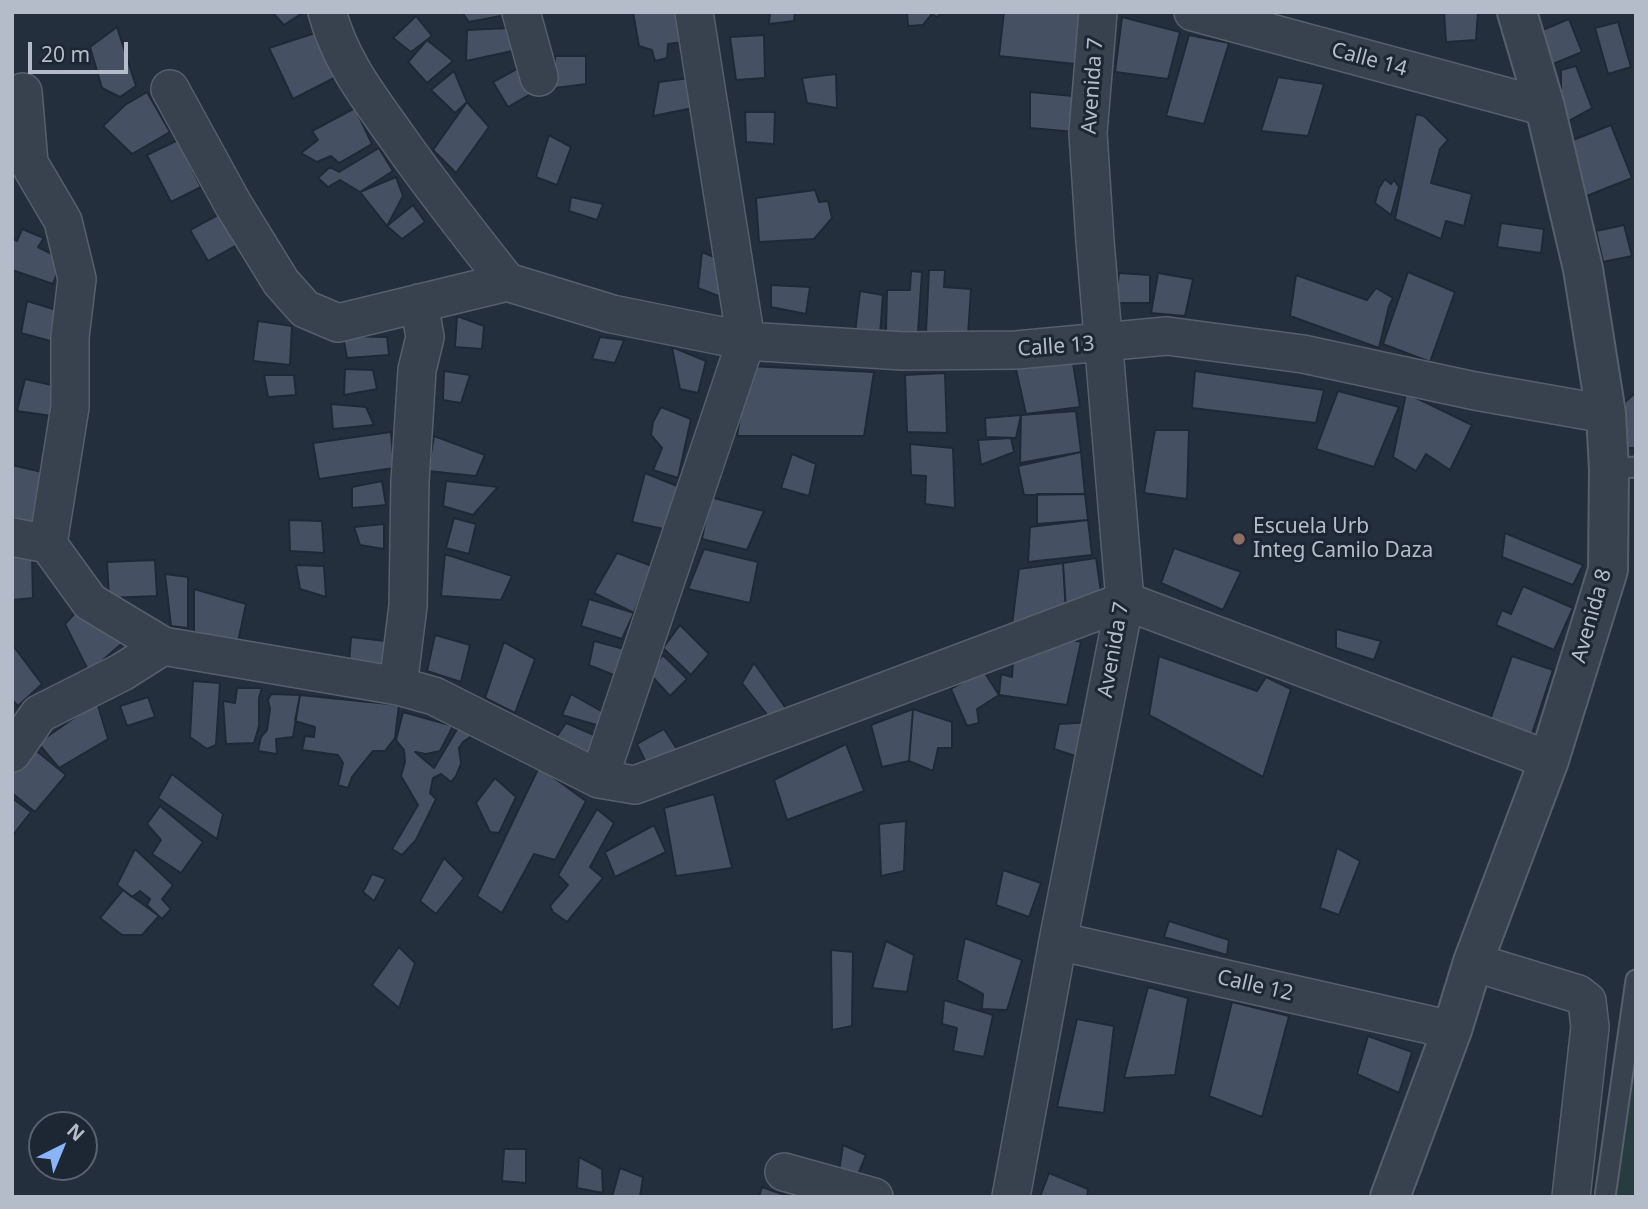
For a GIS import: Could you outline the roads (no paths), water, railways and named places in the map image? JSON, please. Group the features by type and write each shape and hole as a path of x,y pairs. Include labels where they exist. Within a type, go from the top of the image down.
{"street":[{"path":"170,89 233,204 281,282 305,309 338,323 507,282 422,173 351,73 334,37 327,12"},
{"path":"521,12 539,77"},
{"path":"599,779 746,341 694,12"},
{"name":"Avenida 7","path":"1011,1197 1125,601 1088,133 1098,12"},
{"name":"Calle 14","path":"1193,12 1545,107"},
{"name":"Avenida 8","path":"1390,1197 1452,1030 1473,962 1549,760 1608,570 1622,468 1606,414 1583,269 1545,107 1517,12"},
{"path":"23,92 29,163 63,221 78,279 70,337 70,407 48,544"},
{"name":"Calle 13","path":"507,282 612,314 746,341 904,351 1016,350 1104,344 1167,336 1303,354 1475,391 1606,414"},
{"path":"398,686 408,606 410,481 417,370 425,337 419,303"},
{"path":"12,537 48,544 90,602 163,646 398,686 434,696 599,779 635,785 1125,601 1549,760"},
{"path":"12,753 39,714 122,672 163,646"},
{"name":"Calle 12","path":"1058,941 1452,1030"},
{"path":"1473,962 1578,994 1587,1001 1590,1027 1571,1197"},
{"path":"784,1172 874,1197"}],"lane":[{"path":"1605,1197 1636,980"}],"place":[{"name":"Escuela Urb Integ Camilo Daza","path":"1239,539"}]}
